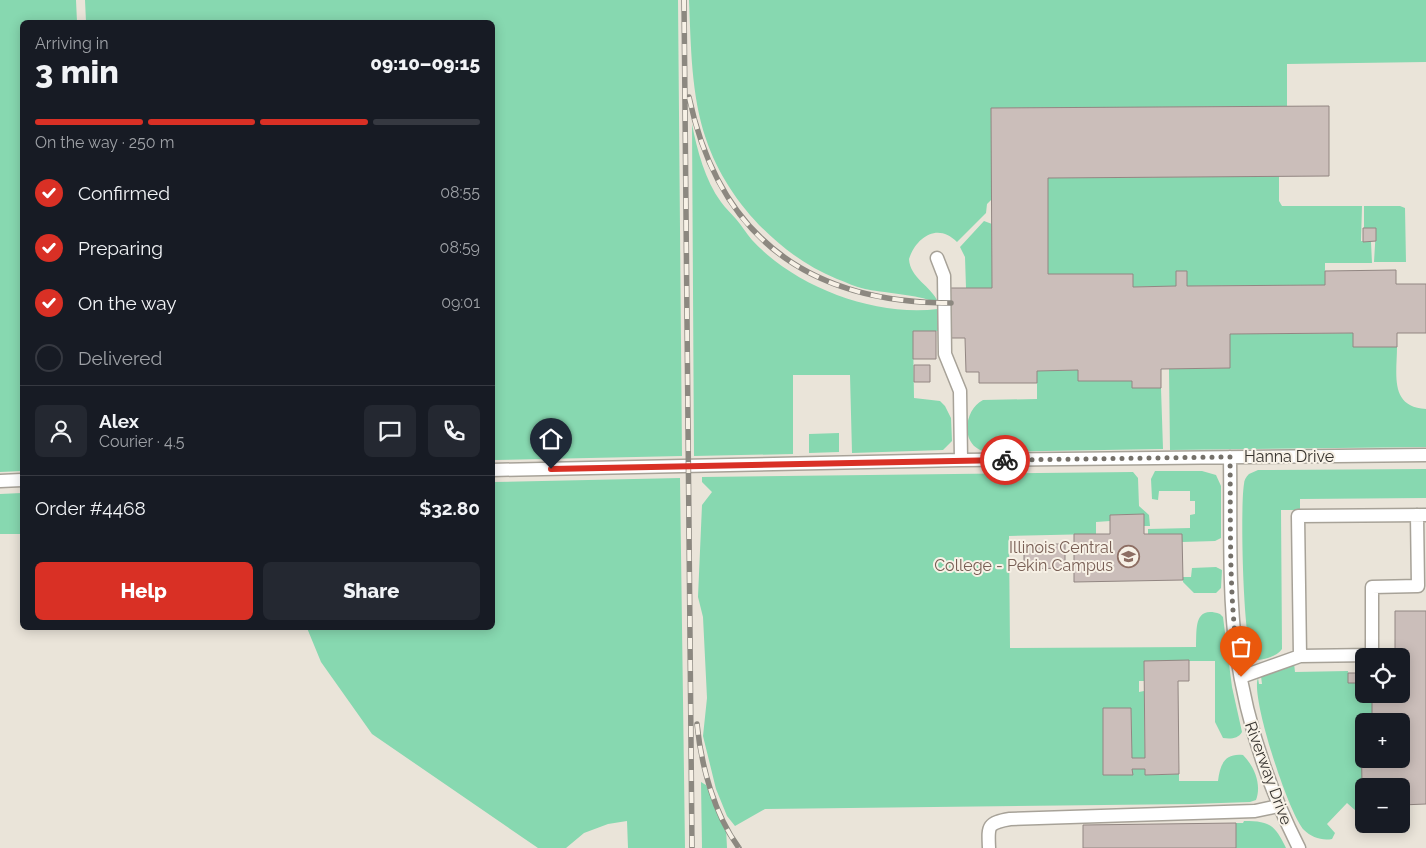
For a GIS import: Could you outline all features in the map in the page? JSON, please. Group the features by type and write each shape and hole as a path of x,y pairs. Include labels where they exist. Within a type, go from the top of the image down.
{"street":[{"path":"937,258 944,276 945,354 960,391 961,460"},
{"name":"Hanna Drive","path":"495,470 961,460 1426,455"},
{"name":"Riverway Drive","path":"1230,457 1236,649 1255,742 1278,806 1299,848"},
{"path":"0,481 20,480"},
{"path":"1241,677 1300,656 1372,655 1372,587 1418,586 1421,515 1298,516 1300,656"},
{"path":"989,848 988,830 990,826 997,821 1010,819 1255,811 1278,806"}],"green space":[{"path":"0,0 76,0 77,20 20,20 20,471 0,472"},
{"path":"85,0 678,0 682,456 495,460 495,20 86,20"},
{"path":"689,0 1426,0 1426,62 1287,64 1287,106 991,109 992,199 987,204 986,213 957,242 950,236 942,233 928,235 917,244 909,259 910,266 917,277 931,291 938,302 920,297 861,288 815,269 775,240 741,203 715,161 701,122 693,70"},
{"path":"692,124 702,164 715,193 752,240 770,257 790,272 813,285 863,303 888,308 938,309 939,331 913,332 914,398 940,401 945,406 951,418 952,441 943,450 852,453 850,375 793,375 793,454 694,456"},
{"path":"1279,176 1279,201 1282,206 1362,206 1361,241 1371,242 1372,263 1325,263 1325,285 1187,286 1186,271 1176,271 1176,286 1133,287 1133,274 1048,274 1048,178"},
{"path":"1364,206 1400,206 1405,208 1406,262 1374,262 1376,228 1364,228"},
{"path":"984,221 992,224 992,288 966,288 965,257 960,247"},
{"path":"1353,333 1353,347 1397,347 1396,378 1401,396 1414,407 1426,409 1426,447 1170,450 1169,369 1230,368 1230,334"},
{"path":"1078,370 1078,381 1132,381 1133,388 1161,388 1163,449 989,452 980,450 973,445 967,429 968,421 976,405 983,400 1037,399 1037,371"},
{"path":"839,433 839,452 809,453 809,434"},
{"path":"1426,469 1426,498 1300,499 1300,510 1281,510 1282,649 1275,655 1261,660 1258,660 1257,653 1254,654 1253,659 1247,628 1242,546 1244,481 1248,475 1258,470"},
{"path":"1155,471 1202,471 1216,475 1221,486 1221,538 1215,541 1182,542 1182,534 1148,534 1148,529 1190,528 1190,515 1195,514 1195,501 1190,501 1190,491 1159,491 1158,500 1152,499 1151,479"},
{"path":"1133,472 1138,478 1139,506 1149,515 1150,526 1144,526 1144,514 1110,515 1110,521 1096,522 1096,534 1009,536 1010,648 1196,647 1197,627 1201,616 1211,612 1220,614 1223,617 1232,687 1242,732 1236,737 1223,738 1215,722 1215,661 1144,661 1144,681 1139,681 1139,692 1144,691 1145,758 1132,758 1131,709 1103,708 1103,775 1132,775 1132,769 1145,769 1145,775 1179,774 1179,781 1218,781 1224,761 1231,756 1243,755 1251,764 1256,776 1258,794 1256,800 1250,802 1192,804 765,809 735,826 727,816 716,789 703,736 707,698 703,617 698,597 702,505 712,492 702,482 702,477"},
{"path":"680,478 685,848 628,848 627,821 608,824 584,833 566,848 538,848 372,734 321,662 308,630 495,630 495,482"},
{"path":"20,493 20,534 0,534 0,494"},
{"path":"1216,567 1222,570 1221,588 1216,593 1194,593 1183,582 1183,577 1191,577 1192,568"},
{"path":"1294,663 1295,672 1348,671 1349,683 1355,683 1355,703 1372,703 1372,713 1355,713 1355,768 1363,768 1363,778 1355,778 1355,810 1347,803 1327,824 1335,833 1332,839 1317,838 1304,830 1289,802 1265,730 1257,689 1258,678 1259,684 1262,684 1261,676"},
{"path":"701,782 706,785 726,828 727,848 702,848"},
{"path":"1244,821 1266,823 1271,826 1275,829 1286,848 1236,848 1236,823 1243,823"}],"building":[{"path":"1329,106 1329,176 1048,178 1048,274 1133,274 1133,287 1176,286 1176,271 1187,271 1187,286 1325,285 1325,271 1396,270 1396,284 1426,284 1426,333 1397,333 1397,347 1353,347 1353,333 1230,334 1230,368 1161,369 1161,388 1132,388 1132,381 1078,381 1078,370 1037,371 1037,383 979,383 979,372 966,372 965,338 951,338 950,288 992,288 991,108"},
{"path":"1363,228 1376,228 1376,241 1363,242"},
{"path":"913,331 936,331 936,359 913,359"},
{"path":"914,365 930,365 930,382 914,382"},
{"path":"1144,514 1144,534 1182,534 1183,580 1074,582 1074,534 1110,534 1110,515"},
{"path":"1024,544 1065,544 1065,568 1024,569"},
{"path":"1395,611 1426,611 1426,804 1410,805 1410,778 1362,778 1362,768 1410,768 1410,713 1372,713 1372,703 1410,703 1410,648 1395,648"},
{"path":"1189,660 1189,681 1178,681 1179,774 1145,775 1145,769 1132,769 1133,775 1103,775 1103,708 1131,708 1132,758 1145,758 1144,661"},
{"path":"1348,673 1355,673 1355,683 1348,683"},
{"path":"1236,823 1236,848 1083,848 1083,825"}],"railway":[{"path":"684,0 692,848"},
{"path":"689,97 703,146 723,189 748,224 778,253 814,275 854,291 900,300 951,303"},
{"path":"697,724 705,772 710,789 722,820 739,848"}],"way so far":[{"path":"1005,460 1230,457 1233,600 1236,649 1241,677"}],"place":[{"name":"Illinois Central College - Pekin Campus","path":"1129,556"}],"route":[{"path":"551,469 1005,460"}]}
